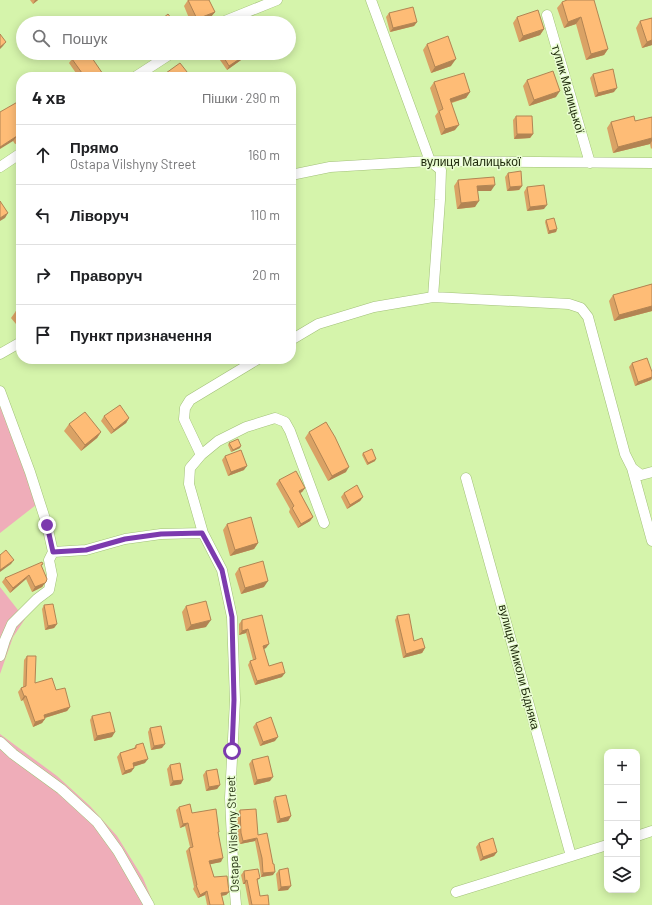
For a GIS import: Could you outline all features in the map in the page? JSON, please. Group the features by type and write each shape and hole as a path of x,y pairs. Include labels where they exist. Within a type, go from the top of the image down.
{"street":[{"path":"237,16 277,0"},
{"path":"371,0 430,161 441,170 433,297"},
{"name":"тупик Малицької","path":"546,15 590,163"},
{"path":"143,72 161,60"},
{"path":"0,167 16,156"},
{"name":"вулиця Малицької","path":"296,174 330,167 430,161 652,163"},
{"path":"296,337 318,324 367,309 433,297 569,304 581,308 588,317 625,454 632,468 652,541"},
{"path":"0,354 16,345"},
{"path":"250,364 190,400 185,408 184,419 201,455 218,441 246,427 275,418 285,422 290,431 324,523"},
{"path":"0,391 33,479 47,525 53,552 49,560 52,575 49,590 37,599 12,624 4,640 0,656"},
{"name":"Ostapa Vilshyny Street","path":"201,455 190,468 189,484 202,533 222,570 232,617 234,700 230,798 236,905"},
{"path":"632,468 641,475 652,472"},
{"name":"вулиця Миколи Бідняка","path":"466,478 571,856"},
{"path":"53,552 86,550 125,539 161,534 202,533"},
{"path":"0,742 13,754 61,789 97,822 118,851 149,905"},
{"path":"640,835 652,831"},
{"path":"456,892 604,846"}],"shaded area":[{"path":"0,394 41,501 0,533"},
{"path":"0,587 25,619 13,637 0,674"},
{"path":"0,734 57,776 90,806 117,836 143,878 154,905 0,905"}],"building":[{"path":"188,0 209,0 215,12 205,16 196,16"},
{"path":"567,0 594,0 608,49 591,54 581,17 568,22 562,2"},
{"path":"413,7 417,22 393,28 389,13"},
{"path":"538,10 544,29 523,36 517,17"},
{"path":"652,18 652,40 647,42 640,21"},
{"path":"0,34 6,42 0,47"},
{"path":"448,36 456,59 435,67 427,44"},
{"path":"73,60 93,60 102,72 81,72"},
{"path":"225,60 238,60 229,66"},
{"path":"180,63 187,72 167,72"},
{"path":"613,69 617,88 598,93 593,74"},
{"path":"553,71 560,91 534,100 527,80"},
{"path":"464,73 470,92 450,99 459,125 445,129 439,111 443,109 434,82"},
{"path":"16,103 16,137 0,147 0,112"},
{"path":"516,116 532,116 533,134 517,134"},
{"path":"634,116 635,121 652,117 652,138 618,147 611,122"},
{"path":"521,171 522,186 510,187 508,173"},
{"path":"494,177 495,185 477,186 479,201 461,203 458,180"},
{"path":"544,185 547,205 530,207 527,187"},
{"path":"0,201 8,213 0,218"},
{"path":"554,218 557,229 549,231 546,220"},
{"path":"652,284 652,306 619,315 613,295"},
{"path":"647,358 652,372 652,377 638,382 632,363"},
{"path":"120,405 129,418 114,430 104,416"},
{"path":"85,412 101,432 85,445 69,424"},
{"path":"326,422 349,467 332,476 309,432"},
{"path":"238,439 241,446 233,450 229,443"},
{"path":"372,449 376,459 368,463 363,453"},
{"path":"241,450 247,466 231,472 225,456"},
{"path":"296,471 305,488 299,491 313,517 301,524 292,508 294,506 279,480"},
{"path":"357,485 363,497 350,505 344,493"},
{"path":"251,517 258,543 235,550 227,524"},
{"path":"6,550 14,560 0,570 0,555"},
{"path":"263,561 268,581 245,588 239,568"},
{"path":"42,562 43,564 41,565 47,579 45,583 35,587 29,575 13,588 5,578"},
{"path":"206,601 211,620 191,625 186,606"},
{"path":"53,604 57,624 48,626 44,605"},
{"path":"409,614 414,641 422,638 425,648 406,654 397,616"},
{"path":"262,615 269,644 263,646 269,666 282,662 285,673 257,681 250,661 256,659 248,629 242,631 242,620"},
{"path":"27,656 36,656 35,683 52,678 56,690 65,688 70,707 44,715 45,719 35,722 26,696 24,696 21,688 26,686"},
{"path":"110,712 115,732 97,736 92,716"},
{"path":"271,717 278,737 263,742 256,723"},
{"path":"161,726 165,744 154,746 150,728"},
{"path":"143,743 148,759 133,763 134,768 125,771 120,753 136,748 136,745"},
{"path":"268,756 273,777 257,780 252,760"},
{"path":"180,763 183,780 173,781 170,765"},
{"path":"217,769 220,785 209,787 206,771"},
{"path":"286,795 291,816 280,819 275,797"},
{"path":"190,804 192,813 216,809 218,832 223,858 209,861 214,877 227,876 229,892 221,893 224,905 210,905 207,891 200,895 196,885 189,848 193,847 188,823 183,824 179,807"},
{"path":"256,809 258,835 267,833 275,872 263,873 262,858 257,838 243,841 241,833 240,810"},
{"path":"493,838 497,852 483,857 479,843"},
{"path":"288,868 291,886 281,887 279,870"},
{"path":"258,869 260,878 257,879 260,896 268,895 269,905 252,905 247,880 245,881 244,871"}],"route":[{"path":"47,525 53,552 86,550 125,539 161,534 202,533 222,570 232,617 234,700 232,751"}]}
